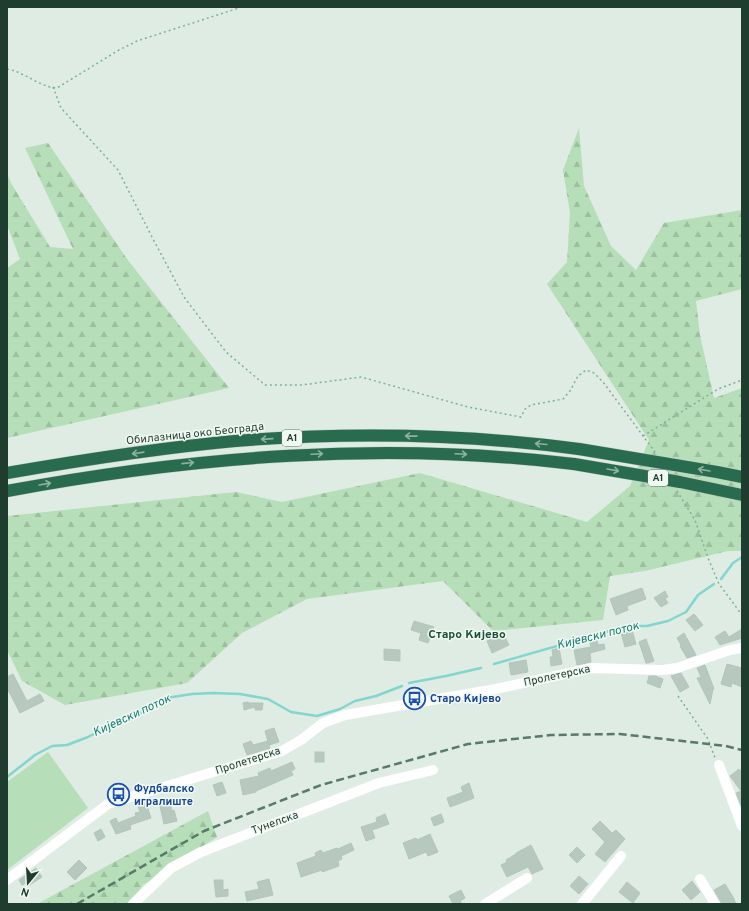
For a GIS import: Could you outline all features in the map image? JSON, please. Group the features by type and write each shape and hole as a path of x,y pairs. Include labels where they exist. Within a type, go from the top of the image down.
{"highway":[{"name":"Обилазница око Београда","path":"7,473 152,450 228,442 360,436 440,437 523,442 579,449 742,477"},
{"name":"A1","path":"7,491 144,468 230,459 318,454 437,453 532,459 574,464 742,494"}],"street":[{"name":"Пролетерска","path":"7,880 108,804 282,751 301,740 323,723 345,715 416,702 496,690 592,668 655,670 677,668 730,650 742,648"},
{"path":"719,765 742,826"},
{"name":"Тунелска","path":"133,904 172,868 201,852 379,783 433,770"},
{"path":"582,904 621,856"},
{"path":"486,904 527,878"},
{"path":"700,878 715,904"}],"path":[{"path":"7,70 20,73 38,83 57,88 136,41 242,7"},
{"path":"53,87 62,108 118,170 184,297 226,352 265,385 302,385 361,377 468,407 520,417"},
{"path":"643,436 718,389 742,380"},
{"path":"678,696 704,733 712,747 714,756 719,765"}],"green space":[{"path":"579,128 584,186 611,246 636,270 664,223 742,210 742,289 696,301 700,335 714,398 742,388 742,551 728,551 645,571 610,576 603,620 493,631 443,581 307,599 242,633 187,683 65,705 22,681 7,650 7,516 236,492 282,502 420,473 587,522 630,486 649,440 547,284 567,262 570,213 563,170"},
{"path":"48,143 127,259 229,388 7,438 7,268 20,259 7,225 7,173 11,183 50,247 73,249 25,148"},
{"path":"48,752 88,808 7,870 7,782"},
{"path":"208,811 217,837 143,885 128,904 37,904"}],"building":[{"path":"642,588 646,599 627,606 628,610 616,615 610,599"},
{"path":"665,591 668,597 665,598 668,603 661,607 654,598"},
{"path":"694,614 703,625 695,631 686,620"},
{"path":"414,621 434,627 428,643 419,640 421,633 411,630"},
{"path":"742,629 742,638 720,645 715,637 725,631 729,637"},
{"path":"632,630 636,644 625,647 621,633"},
{"path":"503,633 509,645 492,653 487,641"},
{"path":"684,633 696,655 687,658 677,638"},
{"path":"596,637 598,645 604,644 605,649 590,653 591,662 577,665 574,650 591,647 589,639"},
{"path":"646,639 654,661 648,663 646,663 639,642"},
{"path":"559,648 562,664 551,666 550,657 553,657 552,650"},
{"path":"384,649 400,650 400,661 384,660"},
{"path":"526,660 528,672 511,675 509,663"},
{"path":"727,664 742,668 742,687 732,683 731,687 721,684"},
{"path":"705,665 714,689 710,704 697,678 701,677 697,668"},
{"path":"681,673 689,687 680,692 671,676"},
{"path":"13,674 27,701 40,694 44,701 20,713 7,688 7,677"},
{"path":"649,676 655,676 663,679 660,688 647,683"},
{"path":"243,703 263,703 262,710 255,710 255,707 244,710"},
{"path":"274,728 279,742 269,745 265,731"},
{"path":"251,741 253,745 268,741 270,748 247,755 243,744"},
{"path":"315,752 324,752 324,762 315,762"},
{"path":"292,762 295,769 291,771 293,775 256,792 243,795 240,780 259,776 258,773 270,768 271,771"},
{"path":"739,769 742,773 742,808 736,793 741,791 730,776"},
{"path":"222,782 226,793 217,796 213,785"},
{"path":"469,783 474,798 450,807 447,798 463,792 461,787"},
{"path":"169,800 177,821 164,824 159,802"},
{"path":"146,803 151,818 130,825 131,829 116,834 110,821 116,818 118,823 136,816 135,813 140,812 138,806"},
{"path":"385,814 389,824 372,830 375,838 366,841 361,827 377,822 376,818"},
{"path":"441,814 444,822 434,826 431,818"},
{"path":"600,821 612,833 616,830 625,839 605,862 595,854 605,842 592,829"},
{"path":"101,829 105,837 98,841 94,833"},
{"path":"430,834 438,852 428,856 426,852 409,859 403,843 416,838 417,840"},
{"path":"351,843 354,850 341,856 342,859 338,861 339,866 301,877 297,863 316,856 315,853 321,850 323,853 337,848 338,849"},
{"path":"531,845 543,869 532,874 528,867 507,877 501,865 507,862 506,860 516,853"},
{"path":"577,847 585,855 577,863 569,855"},
{"path":"79,860 87,868 75,880 67,872"},
{"path":"36,868 42,877 28,886 26,883 22,885 19,880"},
{"path":"579,876 588,884 579,894 570,886"},
{"path":"269,879 273,895 247,901 245,892 259,889 257,882"},
{"path":"214,880 223,880 223,890 228,889 228,896 216,897"},
{"path":"692,881 700,892 691,900 682,890"},
{"path":"627,882 640,893 633,903 619,892"},
{"path":"725,884 736,904 722,904 714,890"},
{"path":"461,890 465,898 460,901 462,904 453,904 449,896"}],"waterway":[{"name":"Кијевски поток","path":"721,579 733,563 742,557"},
{"name":"Кијевски поток","path":"494,664 627,626 647,626 668,621 686,612 698,595 714,584"},
{"name":"Кијевски поток","path":"409,683 481,668"},
{"name":"Кијевски поток","path":"7,777 35,755 52,746 67,745 88,737 119,721 146,711 166,698 192,694 240,694 268,699 291,712 317,716 340,709 355,701 376,696 402,686"}],"railway":[{"path":"77,904 204,831 321,785 468,744 551,735 620,734 726,746 742,750"}],"place":[{"name":"Старо Кијево","path":"415,699"},
{"name":"Фудбалско игралиште","path":"119,795"}],"district":[{"name":"Старо Кијево","path":"467,635"}]}
